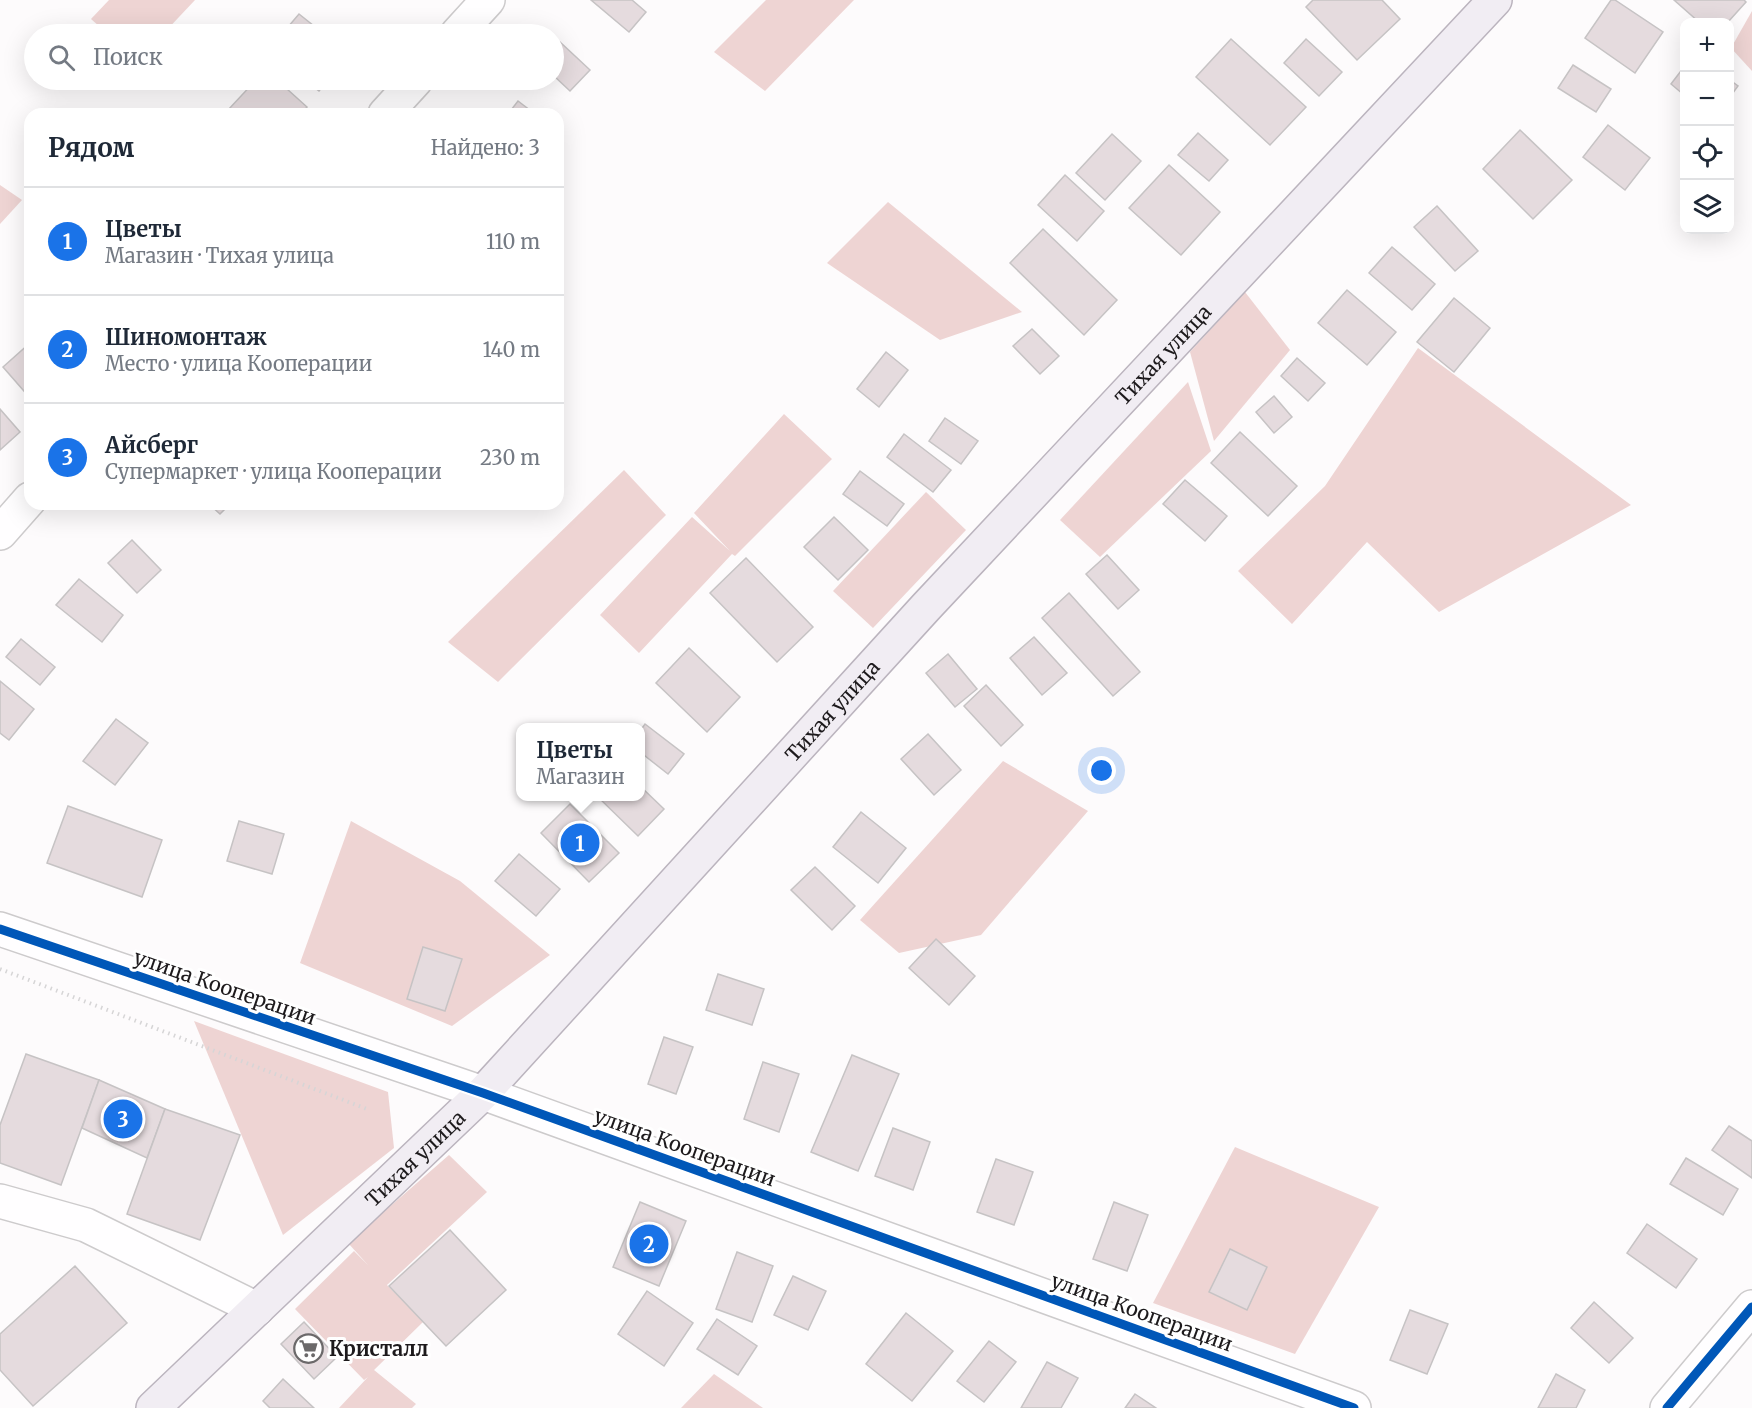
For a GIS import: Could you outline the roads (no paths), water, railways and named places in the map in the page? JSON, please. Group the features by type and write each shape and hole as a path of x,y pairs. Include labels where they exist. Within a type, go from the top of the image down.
{"main road":[{"name":"Тихая улица","path":"153,1408 483,1093 926,608 1496,0"}],"street":[{"path":"466,24 488,0"},
{"path":"391,108 408,90"},
{"path":"0,533 24,506"},
{"name":"улица Кооперации","path":"0,929 483,1093 1354,1408"},
{"path":"0,1201 86,1226 257,1309"},
{"path":"1667,1408 1752,1307"}],"place":[{"name":"Цветы","path":"580,843"},
{"name":"Айсберг","path":"123,1119"},
{"name":"Шиномонтаж","path":"649,1244"},
{"name":"Кристалл","path":"308,1348"}]}
